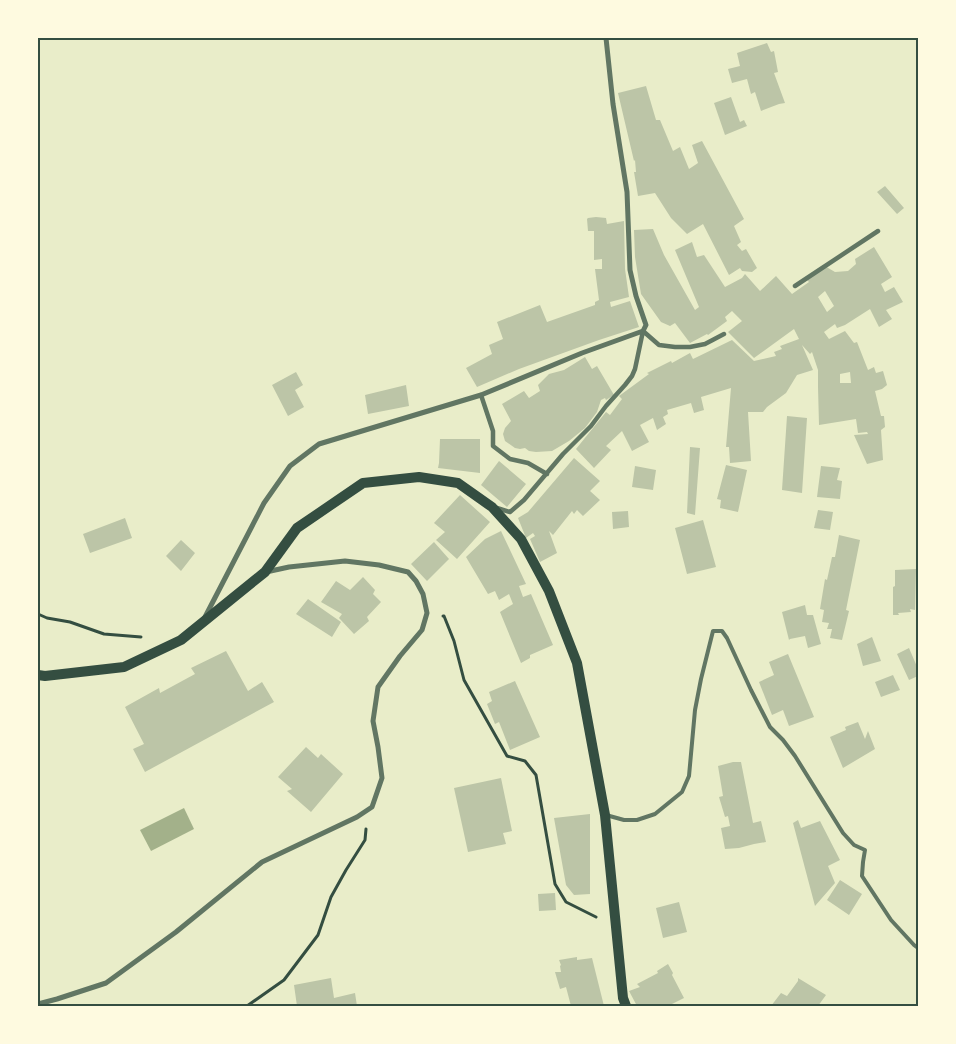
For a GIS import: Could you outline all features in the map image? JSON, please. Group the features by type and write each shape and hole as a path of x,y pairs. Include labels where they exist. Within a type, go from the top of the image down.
{"main road":[{"path":"38,675 45,676 124,667 181,640 265,572 297,528 363,483 419,477 458,483 492,507 520,540 549,591 577,663 605,815 623,998 626,1006"}],"street":[{"path":"492,507 510,512 524,500 574,441 591,426 632,376 643,331 646,326 630,270 627,192 612,104 606,38"},
{"path":"795,286 878,231"},
{"path":"643,331 659,345 675,347 705,344 724,334"},
{"path":"201,623 264,502 290,466 319,444 481,395 582,353 643,331"},
{"path":"481,395 493,431 494,446 510,459 528,463 547,474"},
{"path":"38,1004 106,983 176,932 262,862 357,817 372,807 382,778 373,720 378,687 400,656 422,630 427,613 423,594 416,581 408,572 379,565 345,561 289,567 265,572"}],"lane":[{"path":"605,815 624,820 637,820 655,814 682,792 689,776 695,710 710,641 713,631 722,631 770,727 784,740 843,833 854,845 865,850 862,876 868,886 891,920 918,948"}],"path":[{"path":"427,613 444,616 454,641 464,680 507,756 524,761 536,775 555,884 566,902 616,929"},
{"path":"38,614 47,618 70,622 104,634 145,637"},
{"path":"247,1006 284,980 318,935 331,897 365,840 366,824 357,817"}],"shaded area":[{"path":"184,808 194,829 151,851 140,830"}],"building":[{"path":"767,43 771,52 774,51 778,72 774,73 785,103 761,111 755,92 751,94 747,79 732,83 728,69 740,66 737,53"},
{"path":"646,86 656,120 660,120 673,151 680,147 689,169 698,163 692,145 702,141 744,219 734,226 741,242 737,245 742,251 746,249 757,268 752,272 742,271 740,268 729,275 703,224 687,234 671,218 655,193 638,196 634,172 636,172 635,160 618,93"},
{"path":"731,97 740,122 744,120 747,126 725,135 714,103"},
{"path":"885,186 904,208 897,214 877,192"},
{"path":"596,217 606,218 607,224 624,221 625,269 629,297 610,302 611,307 630,301 639,327 519,369 477,387 466,368 492,354 489,345 503,339 497,322 540,305 547,322 595,305 595,302 599,300 595,269 602,269 602,259 594,260 594,231 588,231 587,219"},
{"path":"653,229 664,255 695,310 699,307 675,250 692,242 697,257 704,255 725,287 742,278 745,274 760,291 776,276 792,294 809,282 805,278 823,265 835,272 848,271 856,264 855,259 874,247 892,277 881,284 885,292 894,287 903,302 886,310 892,319 879,327 870,309 845,325 837,328 835,324 824,332 829,339 845,331 854,343 857,342 868,370 874,367 876,373 883,371 887,385 875,391 881,416 884,416 885,427 881,430 883,460 867,464 854,435 868,434 867,432 858,433 856,419 819,425 818,370 812,352 810,354 802,345 813,370 797,375 786,393 763,412 748,412 751,461 730,463 729,447 726,447 731,388 701,397 704,410 694,413 691,403 667,410 668,414 663,417 666,424 657,430 653,418 640,425 649,442 632,451 622,431 606,446 611,450 594,468 576,449 606,412 610,415 622,399 619,396 649,374 647,373 690,353 693,359 732,340 754,361 776,356 774,352 782,349 780,346 799,339 794,329 754,358 728,332 742,321 732,311 725,317 727,321 708,335 690,343 675,323 670,326 661,322 641,294 635,257 634,230","holes":["825,291 834,306 827,312 818,297","850,372 851,383 840,383 840,374"]},
{"path":"585,357 592,369 597,366 614,395 606,400 605,398 601,400 597,412 585,428 569,441 552,451 529,451 525,448 515,448 505,441 503,434 511,421 502,404 524,391 529,398 540,391 538,385 549,374 564,370"},
{"path":"296,372 303,385 295,390 304,407 288,416 272,385"},
{"path":"406,385 409,406 368,414 365,395"},
{"path":"787,416 807,418 802,493 782,490"},
{"path":"440,439 480,439 480,473 438,468"},
{"path":"690,447 700,448 695,515 687,513"},
{"path":"574,458 600,481 590,491 600,500 583,516 577,510 574,514 572,511 553,535 549,531 557,553 540,562 530,539 535,536 533,533 526,538 518,518 528,512"},
{"path":"499,461 526,484 507,507 481,485"},
{"path":"726,465 747,470 738,512 720,508 721,500 717,499"},
{"path":"635,466 656,470 653,490 632,487"},
{"path":"821,466 840,468 837,480 842,481 840,499 817,497"},
{"path":"460,495 490,522 457,559 436,540 445,532 434,523"},
{"path":"818,510 833,512 830,530 814,528"},
{"path":"628,511 629,527 613,529 612,512"},
{"path":"125,518 132,538 90,553 83,534"},
{"path":"703,520 716,567 687,574 675,528"},
{"path":"501,531 526,584 519,586 523,597 531,594 553,645 530,655 530,658 521,663 500,612 513,604 509,594 499,600 495,591 488,594 466,557 485,539"},
{"path":"839,535 860,540 846,610 849,611 842,640 830,638 832,629 827,629 829,623 822,622 824,610 820,609 825,579 827,580 832,557 835,557"},
{"path":"181,540 195,553 181,571 166,556"},
{"path":"434,542 449,559 427,581 411,564"},
{"path":"916,569 915,610 910,609 911,612 893,615 895,570"},
{"path":"363,577 375,590 373,594 381,602 367,617 369,621 354,634 339,618 342,614 321,602 336,581 350,590"},
{"path":"308,599 341,622 332,637 296,614"},
{"path":"805,605 807,615 813,615 821,644 808,648 805,636 789,640 782,612"},
{"path":"872,637 881,661 863,666 857,644"},
{"path":"909,648 918,669 918,676 909,680 897,654"},
{"path":"226,651 248,691 262,682 274,702 145,772 133,749 144,744 125,707 159,688 160,693 195,674 191,668"},
{"path":"788,654 814,717 789,726 783,710 772,715 759,682 774,675 769,662"},
{"path":"893,675 900,690 881,697 875,682"},
{"path":"515,681 540,737 510,750 499,722 495,724 487,704 492,701 489,692"},
{"path":"858,722 865,739 868,731 875,749 843,768 830,737 846,730 845,727"},
{"path":"306,747 318,758 321,754 343,774 311,812 287,791 292,789 278,777"},
{"path":"741,762 753,823 761,821 766,842 725,849 721,828 730,826 728,816 725,817 719,797 723,796 718,766"},
{"path":"501,778 512,831 503,833 506,844 468,852 454,788"},
{"path":"590,814 590,894 574,895 566,885 554,818"},
{"path":"798,820 801,828 820,821 840,860 828,866 835,883 815,906 793,823"},
{"path":"840,880 862,894 849,915 827,900"},
{"path":"555,893 556,910 539,911 538,894"},
{"path":"679,902 687,932 663,938 656,908"},
{"path":"577,957 577,960 592,958 604,1006 571,1006 566,987 560,989 555,972 561,972 559,960"},
{"path":"668,964 684,998 668,1006 637,1006 629,991 640,987 637,984 658,973 657,971"},
{"path":"331,978 334,998 355,993 357,1006 297,1006 294,985"},
{"path":"798,978 826,995 818,1006 771,1006 781,993 787,996 798,981"}]}
